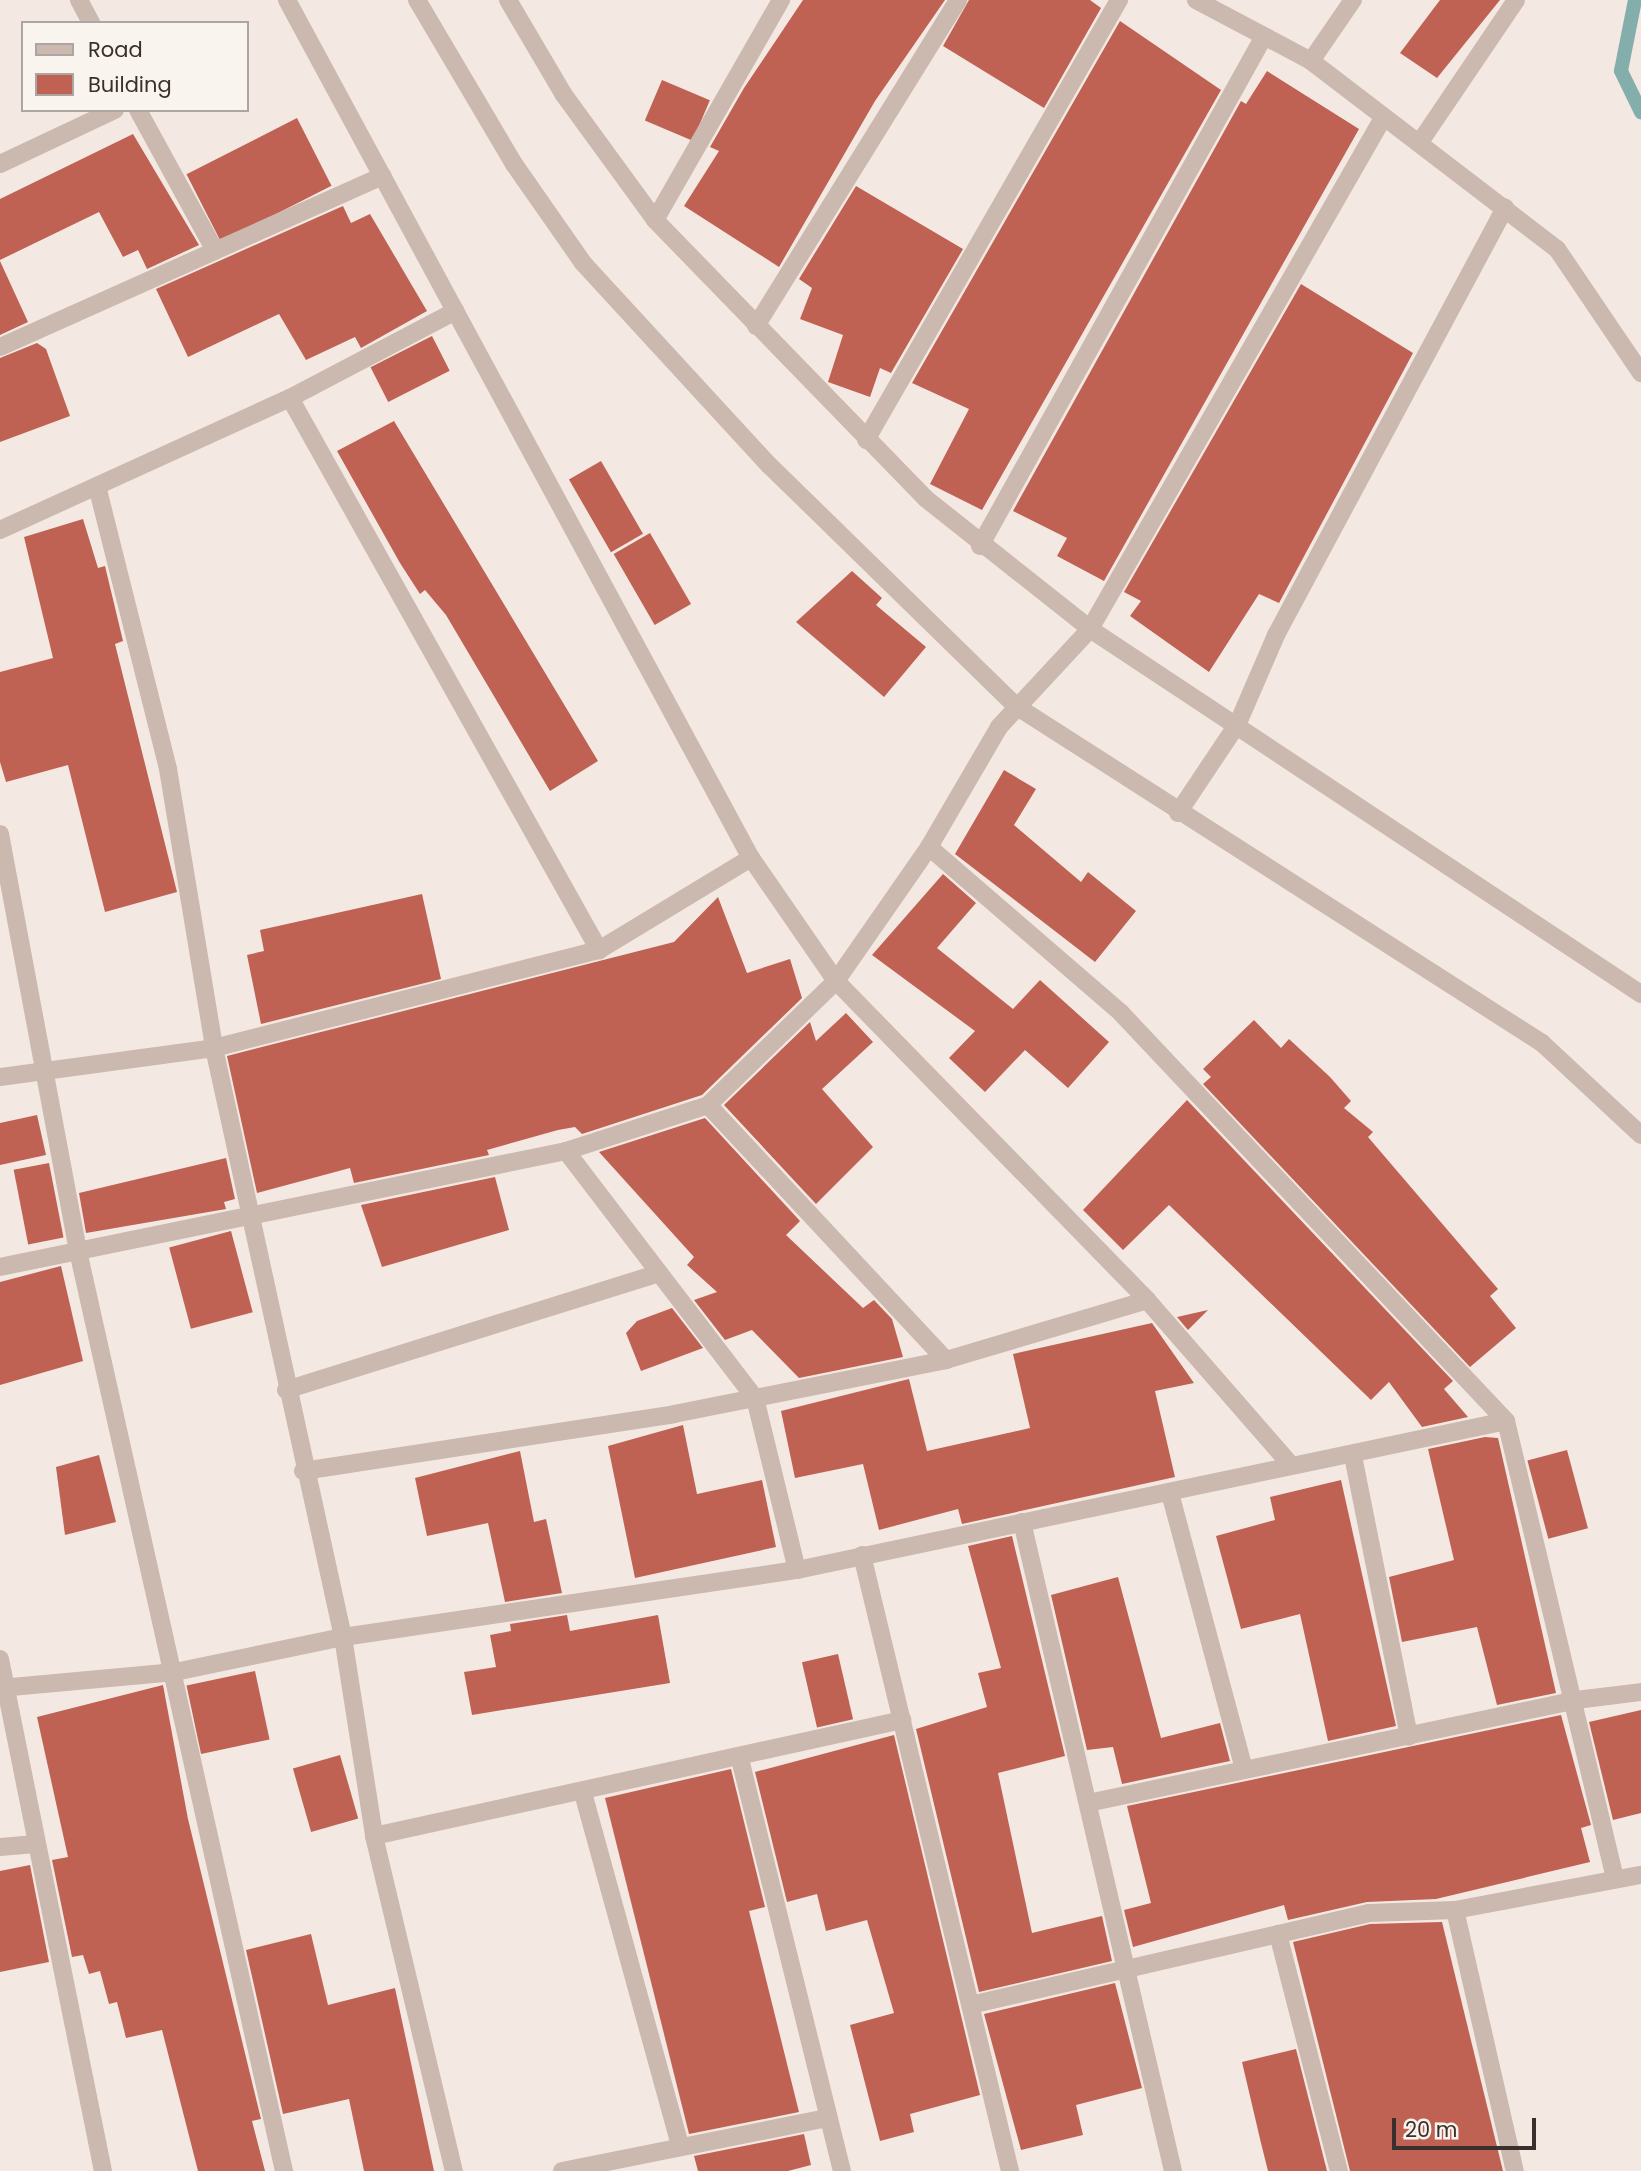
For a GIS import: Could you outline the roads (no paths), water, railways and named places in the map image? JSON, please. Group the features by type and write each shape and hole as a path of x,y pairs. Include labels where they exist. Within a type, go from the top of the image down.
{"street":[{"path":"79,0 90,21"},
{"path":"287,0 751,858 836,981 1147,1300 1291,1465"},
{"path":"417,0 514,164 583,263 769,464 1016,706 1178,813 1542,1043 1641,1135"},
{"path":"508,0 564,95 655,220 866,440 981,546 1090,629 1238,723 1641,994"},
{"path":"655,220 781,0"},
{"path":"756,326 958,0"},
{"path":"866,440 1119,0"},
{"path":"1196,0 1262,38 1311,61 1382,118 1420,142 1557,249 1641,373"},
{"path":"1311,61 1353,0"},
{"path":"1420,142 1516,0"},
{"path":"981,546 1262,38"},
{"path":"0,164 111,112"},
{"path":"139,112 213,247"},
{"path":"0,1267 566,1151 708,1105 836,981 929,847 971,768 999,727 1090,629 1382,118"},
{"path":"0,347 213,247 382,176"},
{"path":"1178,813 1238,723 1276,635 1505,208"},
{"path":"0,530 98,490 290,398 456,311"},
{"path":"290,398 599,950"},
{"path":"98,490 168,769 214,1048 303,1472 343,1637 374,1836 454,2171"},
{"path":"0,834 78,1251 175,1672 284,2171"},
{"path":"929,847 1121,1013 1506,1421 1576,1700 1615,1879"},
{"path":"0,1077 214,1048 599,950 751,858"},
{"path":"708,1105 946,1360"},
{"path":"566,1151 755,1398 797,1570"},
{"path":"286,1390 659,1273"},
{"path":"303,1472 755,1398 946,1360 1147,1300"},
{"path":"3,1688 175,1672 343,1637 797,1570 1170,1493 1291,1465 1353,1456 1506,1421"},
{"path":"1353,1456 1409,1736"},
{"path":"1170,1493 1244,1769"},
{"path":"1022,1522 1173,2171"},
{"path":"862,1555 975,2004 1010,2171"},
{"path":"0,1659 3,1688 103,2171"},
{"path":"1088,1803 1576,1700 1641,1692"},
{"path":"374,1836 740,1759 902,1720"},
{"path":"740,1759 842,2171"},
{"path":"583,1793 681,2145"},
{"path":"0,1847 35,1844"},
{"path":"975,2004 1126,1973 1369,1913 1455,1910 1641,1875"},
{"path":"1455,1910 1515,2171"},
{"path":"1278,1934 1339,2171"},
{"path":"562,2171 681,2145 828,2118"}],"waterway":[{"path":"1635,0 1621,71 1641,112"}]}
